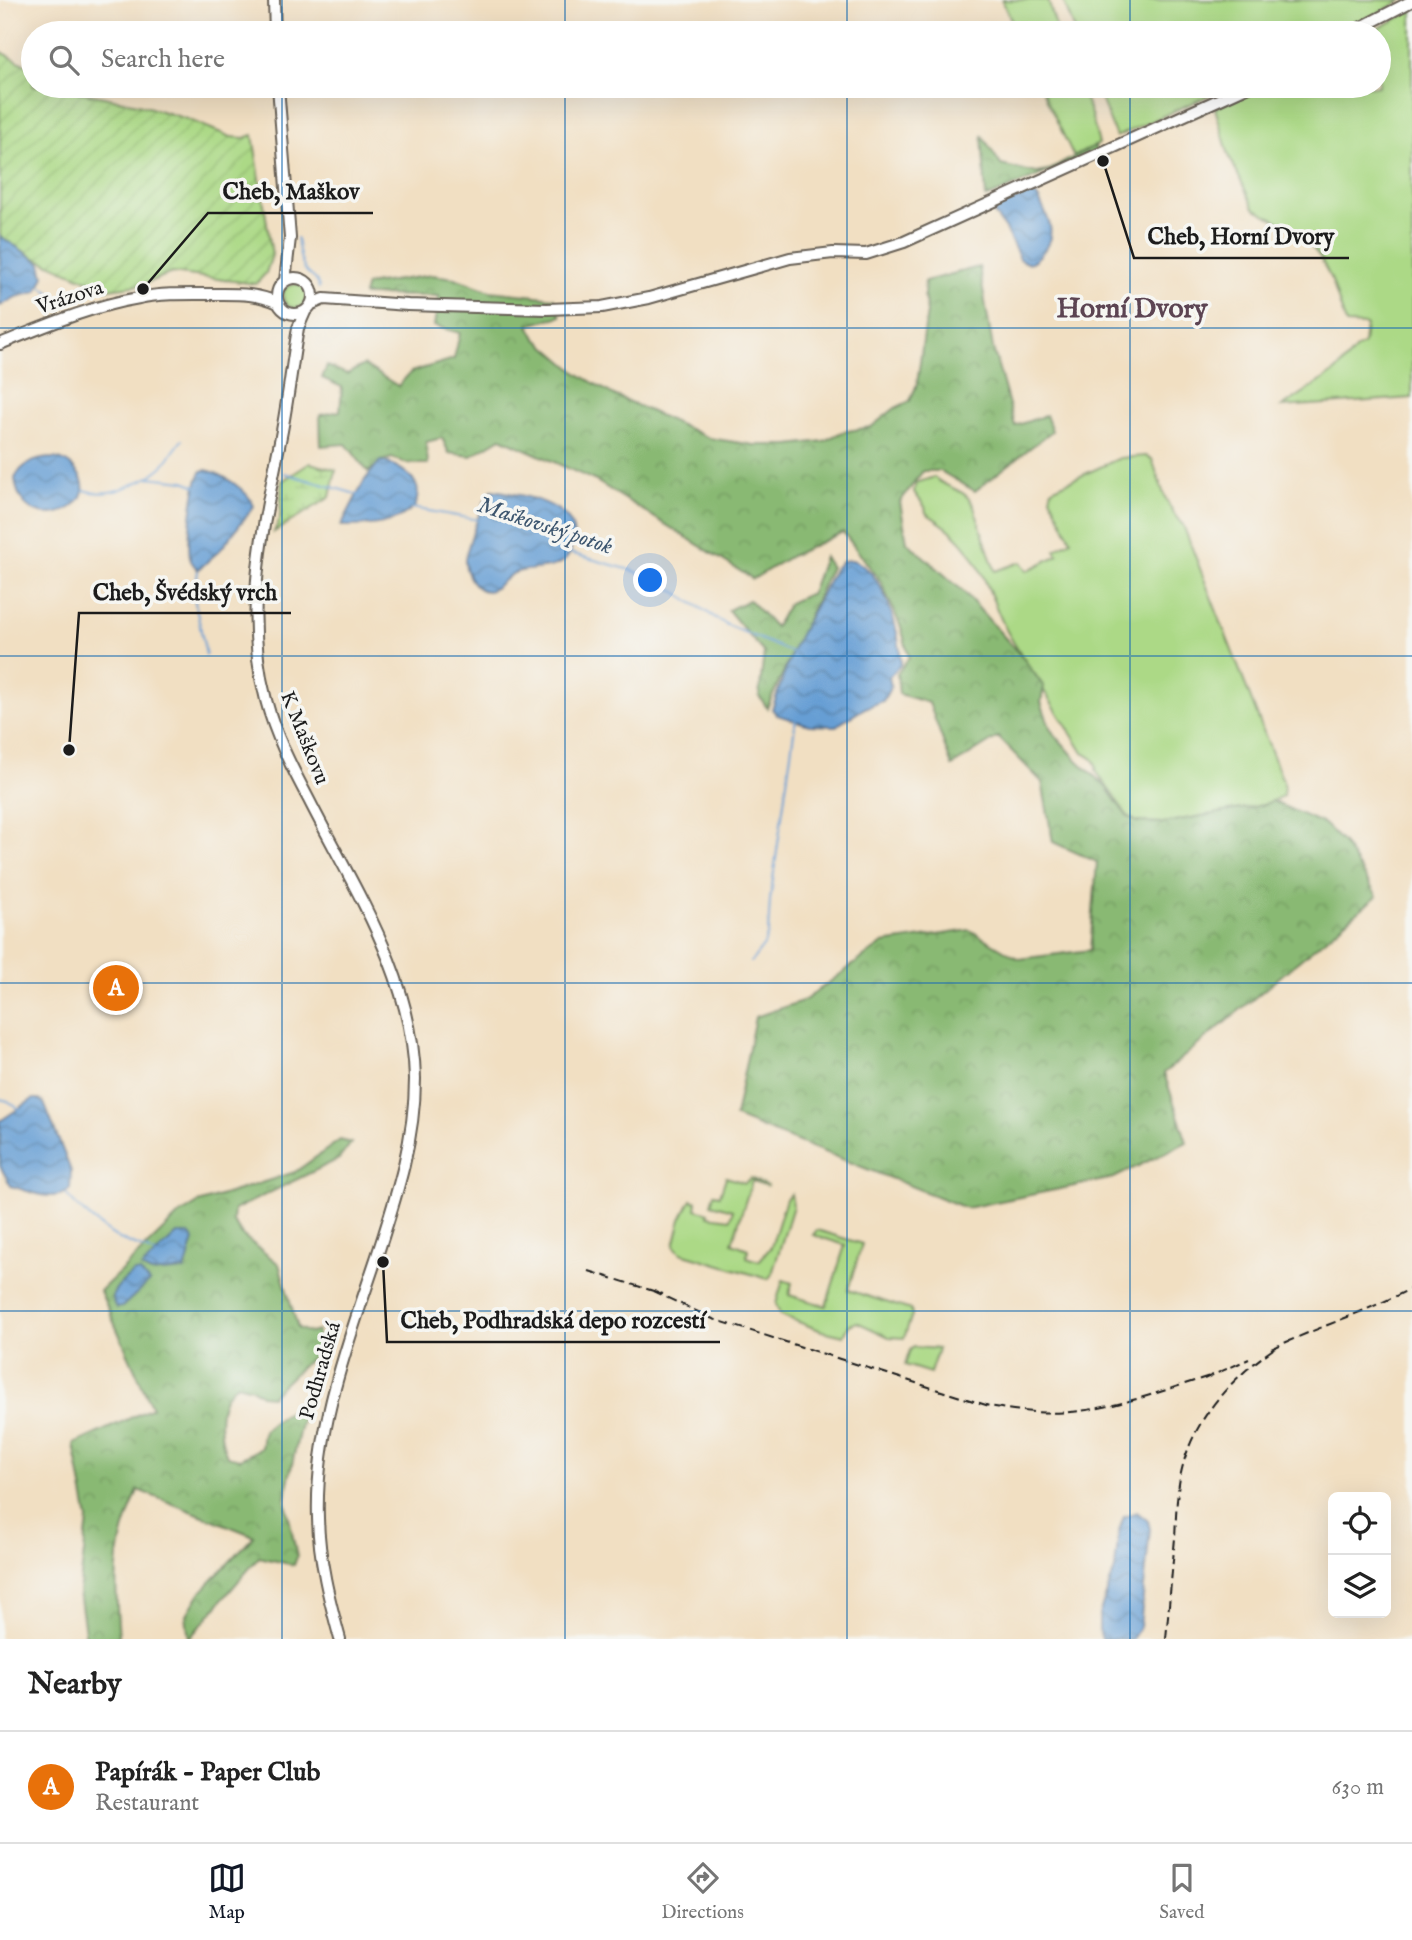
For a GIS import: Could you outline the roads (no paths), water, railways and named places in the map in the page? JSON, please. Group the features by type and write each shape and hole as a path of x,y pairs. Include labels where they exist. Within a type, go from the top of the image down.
{"main road":[{"path":"274,0 275,21"},
{"path":"1373,21 1412,1"},
{"path":"279,98 290,238 296,265 303,280 312,290 324,299 408,305 547,309 602,307 649,298 790,258 833,253 866,254 916,237 1223,98"},
{"path":"290,238 283,283 276,298 290,322 294,351"},
{"path":"253,295 291,278 303,280"},
{"path":"308,308 312,290"},
{"name":"Vrázova","path":"0,344 61,320 140,298 172,295 253,295 278,303"},
{"path":"286,313 295,315 324,299"},
{"name":"K Maškovu","path":"308,308 298,328 256,573 254,622 258,667 266,702 284,751 374,926 397,979 413,1048 415,1084 412,1119"},
{"name":"Podhradská","path":"340,1639 323,1570 318,1535 321,1447 331,1400 402,1177 412,1119"}],"water":[{"path":"1031,193 1037,196 1045,211 1051,232 1041,254 1034,261 1027,263 1020,259 993,212 994,209"},
{"path":"0,236 41,263 44,276 37,292 16,297 0,306"},
{"path":"54,458 72,467 83,485 81,497 72,507 45,514 31,509 21,498 15,478 22,468 32,462"},
{"path":"380,461 396,467 415,482 418,489 416,505 391,521 341,526 364,481"},
{"path":"206,470 234,484 247,494 254,506 221,549 198,570 191,561 190,529 196,487 202,471"},
{"path":"492,490 546,503 567,518 573,528 573,541 566,559 551,567 514,573 488,591 477,587 467,571 465,559 477,520"},
{"path":"852,560 864,566 873,576 889,604 898,637 901,664 889,677 891,686 883,701 865,708 836,726 809,725 777,715 772,709 794,646 835,568 843,561"},
{"path":"33,1099 44,1103 71,1171 70,1189 57,1196 42,1195 11,1186 0,1166 0,1121"},
{"path":"177,1234 189,1234 194,1240 185,1270 151,1273 141,1268"},
{"path":"134,1272 140,1272 149,1282 122,1307 116,1308 113,1302 114,1292"},
{"path":"1137,1512 1148,1521 1150,1529 1140,1627 1132,1639 1102,1639 1099,1615 1115,1569 1119,1531 1124,1516"}],"waterway":[{"path":"297,239 304,267 317,281 319,288"},
{"name":"Maškovský potok","path":"41,286 65,304"},
{"path":"182,440 162,467 149,477 184,481 197,486"},
{"name":"Maškovský potok","path":"284,473 359,495"},
{"path":"84,490 109,492 149,477"},
{"name":"Maškovský potok","path":"412,508 479,520"},
{"name":"Maškovský potok","path":"570,553 634,571 665,585 725,624 793,653"},
{"path":"198,571 194,597 206,655"},
{"name":"Maškovský potok","path":"751,962 764,945 768,933 770,900 796,718"},
{"path":"0,1099 21,1110"},
{"path":"66,1194 110,1233 155,1254"}],"railway":[{"path":"589,1271 663,1294"},
{"path":"1271,1349 1412,1288"},
{"path":"653,1291 713,1319 989,1406 1050,1413 1088,1410 1143,1397 1213,1375"},
{"path":"1166,1639 1178,1491 1191,1441 1201,1422 1228,1388 1279,1345"},
{"path":"1204,1379 1249,1359"}],"place":[{"name":"Cheb, Horní Dvory","path":"1103,161"},
{"name":"Cheb, Maškov","path":"143,289"},
{"name":"Cheb, Švédský vrch","path":"69,750"},
{"name":"Papírák - Paper Club","path":"116,988"},
{"name":"Cheb, Podhradská depo rozcestí","path":"383,1262"}],"district":[{"name":"Horní Dvory","path":"1132,309"}]}
